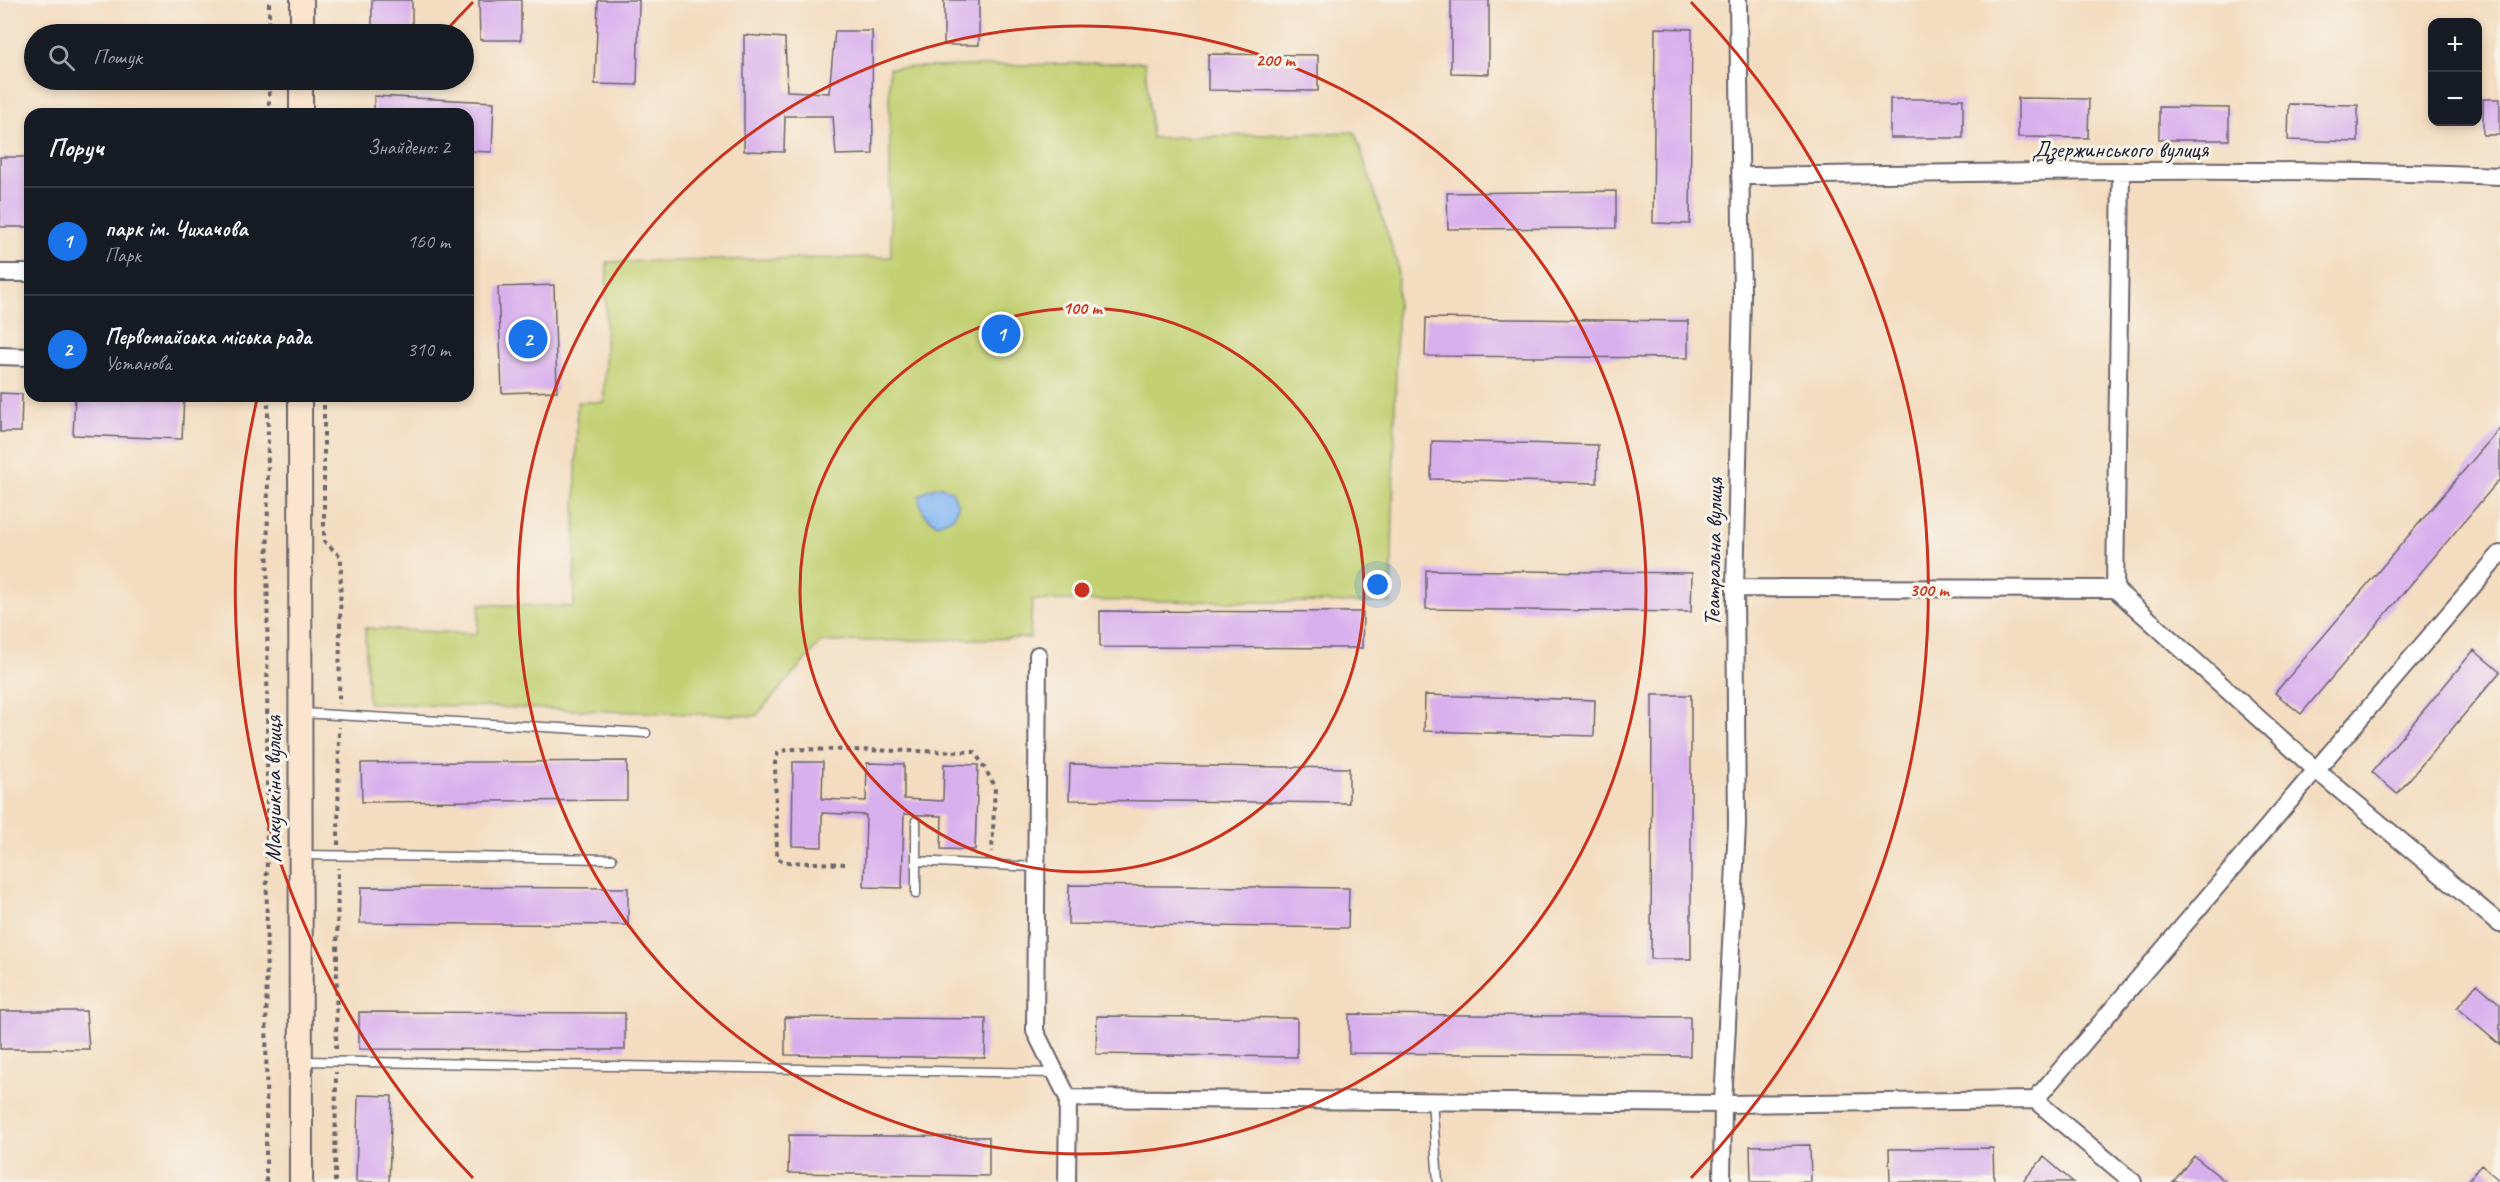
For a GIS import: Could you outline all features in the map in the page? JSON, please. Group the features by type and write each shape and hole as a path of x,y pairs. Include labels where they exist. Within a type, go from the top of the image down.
{"street":[{"path":"302,0 302,24"},
{"name":"Театральна вулиця","path":"1722,1182 1723,1104 1737,825 1735,588 1742,295 1738,0"},
{"path":"301,90 301,108"},
{"path":"2115,589 2121,172"},
{"name":"Дзержинського вулиця","path":"1740,176 2121,172 2415,172 2500,176"},
{"path":"0,273 24,273"},
{"path":"0,356 24,357"},
{"name":"Макушкіна вулиця","path":"300,402 301,1182"},
{"path":"2036,1100 2500,554"},
{"path":"1735,588 2115,589 2316,770 2500,924"},
{"path":"1038,655 1035,1031 1068,1098 1067,1182"},
{"path":"1068,1098 1723,1104 2036,1100 2133,1182"}],"lane":[{"path":"300,713 646,733"},
{"path":"916,821 916,894"},
{"path":"300,855 612,859"},
{"path":"916,861 1036,867"},
{"path":"300,1061 1056,1073"},
{"path":"1432,1101 1438,1182"}],"path":[{"path":"269,0 269,24"},
{"path":"269,90 269,108"},
{"path":"266,1182 268,402"},
{"path":"324,402 324,541 341,557 335,1182"},
{"path":"845,864 784,862 777,858 775,763 778,753 789,749 975,752 995,786 991,865"}],"green space":[{"path":"1145,62 1152,138 1355,132 1398,266 1391,603 1032,600 1030,638 821,642 756,716 368,703 365,628 477,634 480,604 574,607 577,402 604,402 607,262 891,257 889,68"}],"water":[{"path":"941,486 952,491 958,505 954,517 938,524 924,513 919,496 929,489"}],"building":[{"path":"372,0 412,0 412,24 372,24"},
{"path":"479,0 521,0 521,40 480,40"},
{"path":"598,0 639,0 637,85 595,84"},
{"path":"944,0 979,0 979,45 944,45"},
{"path":"1451,0 1489,0 1489,74 1451,73"},
{"path":"1655,28 1692,29 1690,224 1653,223"},
{"path":"835,31 872,31 873,154 836,155 833,116 785,116 784,152 744,151 744,35 785,38 787,91 829,93"},
{"path":"1208,54 1318,55 1318,91 1208,90"},
{"path":"374,96 494,102 492,152 474,151 474,108 374,108"},
{"path":"2018,98 2089,99 2088,138 2018,137"},
{"path":"1890,99 1963,99 1963,138 1890,138"},
{"path":"2483,99 2500,99 2500,135 2483,135"},
{"path":"2289,104 2358,105 2358,142 2288,140"},
{"path":"2159,107 2229,108 2229,140 2159,140"},
{"path":"0,157 24,157 24,227 0,227"},
{"path":"1616,191 1616,228 1448,229 1447,193"},
{"path":"554,285 557,391 502,393 498,287"},
{"path":"1426,318 1688,321 1688,358 1425,356"},
{"path":"0,393 22,394 21,432 0,432"},
{"path":"75,402 184,402 182,439 73,435"},
{"path":"2500,428 2500,479 2301,714 2275,693"},
{"path":"1432,441 1598,445 1597,483 1431,479"},
{"path":"1426,570 1692,573 1691,612 1426,609"},
{"path":"1100,611 1363,612 1362,648 1100,647"},
{"path":"2474,650 2500,672 2397,794 2372,772"},
{"path":"1425,695 1595,700 1594,736 1424,731"},
{"path":"1652,695 1691,695 1691,959 1651,959"},
{"path":"627,761 627,800 362,802 361,763"},
{"path":"793,762 823,762 822,799 866,801 867,763 904,764 904,799 943,801 944,764 978,765 975,850 941,849 942,816 904,814 902,888 864,887 866,815 822,813 822,847 792,846"},
{"path":"1070,764 1349,768 1349,803 1069,800"},
{"path":"1069,885 1349,888 1348,928 1068,924"},
{"path":"361,887 628,888 628,925 360,923"},
{"path":"2477,984 2500,1004 2500,1045 2457,1008"},
{"path":"0,1011 86,1011 89,1049 0,1049"},
{"path":"359,1012 625,1013 625,1050 359,1049"},
{"path":"1349,1014 1690,1017 1690,1056 1349,1053"},
{"path":"1097,1016 1297,1018 1297,1057 1096,1054"},
{"path":"785,1017 986,1019 985,1058 785,1055"},
{"path":"358,1095 392,1096 389,1182 356,1182"},
{"path":"789,1135 989,1137 989,1176 788,1173"},
{"path":"1810,1145 1811,1182 1751,1182 1750,1146"},
{"path":"1993,1148 1994,1182 1890,1182 1889,1149"},
{"path":"2194,1156 2226,1182 2173,1182"},
{"path":"2044,1157 2073,1182 2022,1182"},
{"path":"2481,1165 2500,1181 2500,1182 2467,1182"}],"place":[{"name":"парк ім. Чихачова","path":"1001,334"},
{"name":"Первомайська міська рада","path":"528,339"}]}
